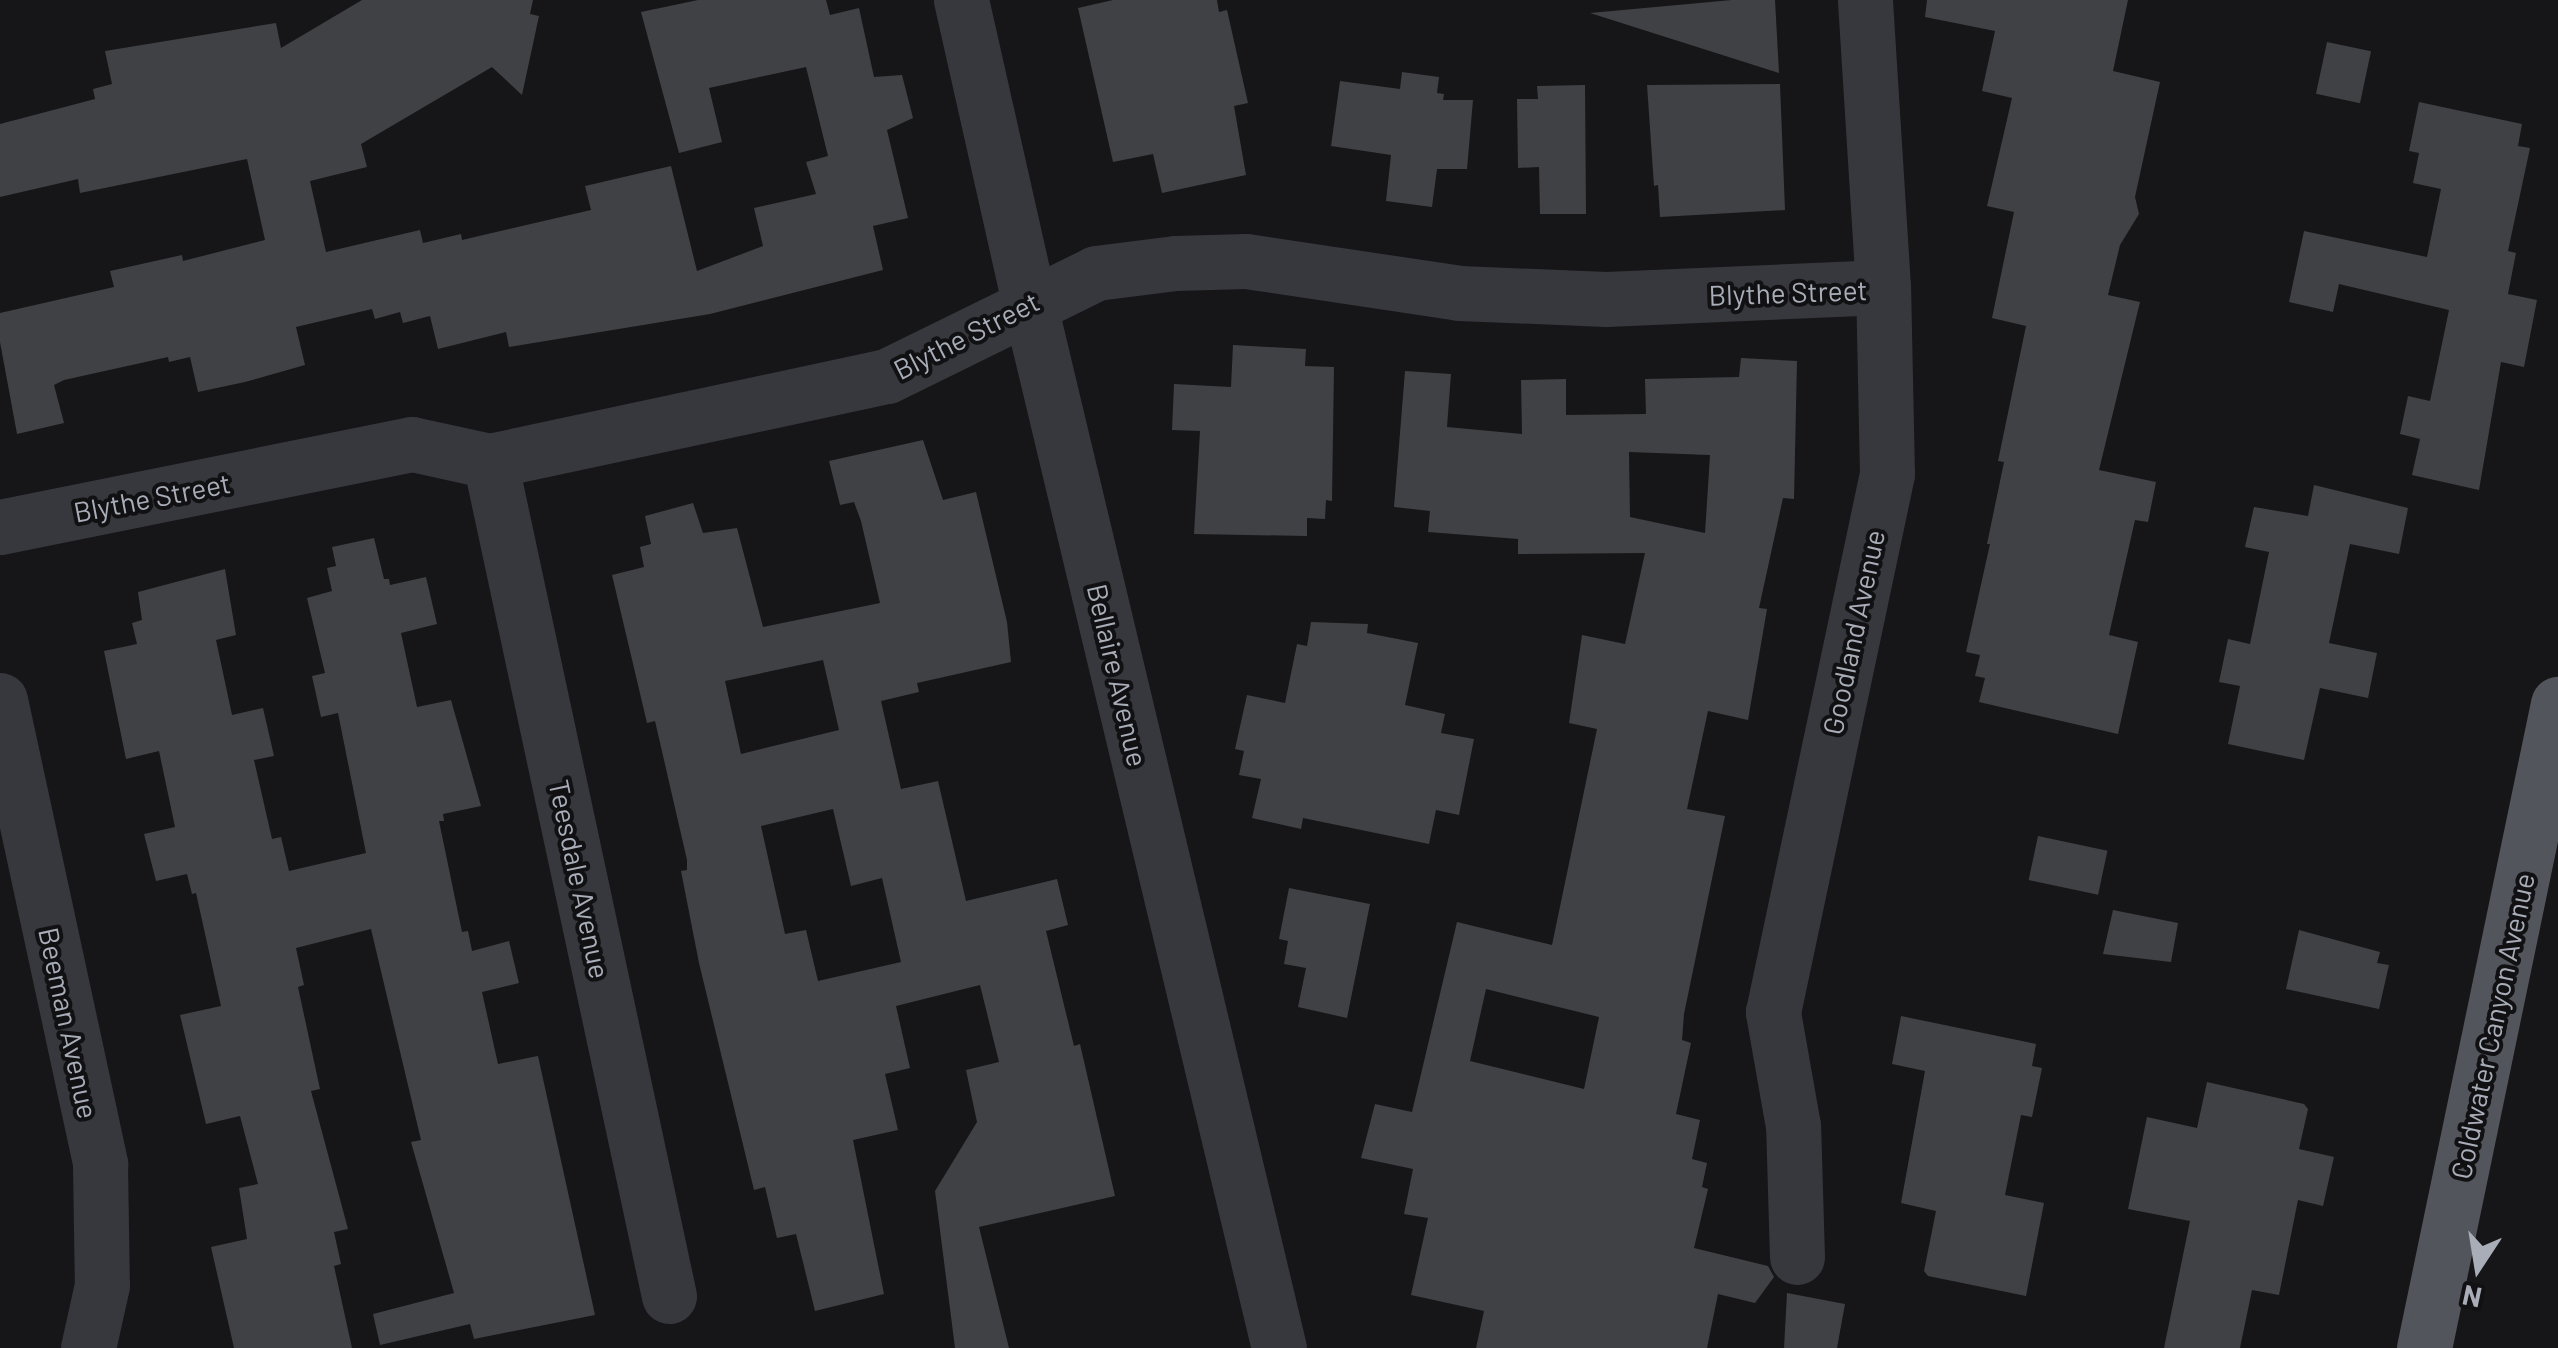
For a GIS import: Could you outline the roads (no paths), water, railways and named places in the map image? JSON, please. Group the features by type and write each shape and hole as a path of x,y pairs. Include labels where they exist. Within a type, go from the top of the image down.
{"main road":[{"name":"Coldwater Canyon Avenue","path":"2424,1348 2558,704"}],"street":[{"name":"Bellaire Avenue","path":"962,0 1029,302 1279,1348"},
{"name":"Goodland Avenue","path":"1797,1258 1792,1126 1772,1012 1887,474 1882,288 1865,0"},
{"name":"Blythe Street","path":"0,528 412,444 490,461 888,376 1029,302 1096,273 1175,262 1246,262 1459,293 1606,300 1882,288"},
{"name":"Teesdale Avenue","path":"490,461 670,1296"},
{"name":"Beeman Avenue","path":"0,700 100,1164 102,1285 88,1348"}]}
